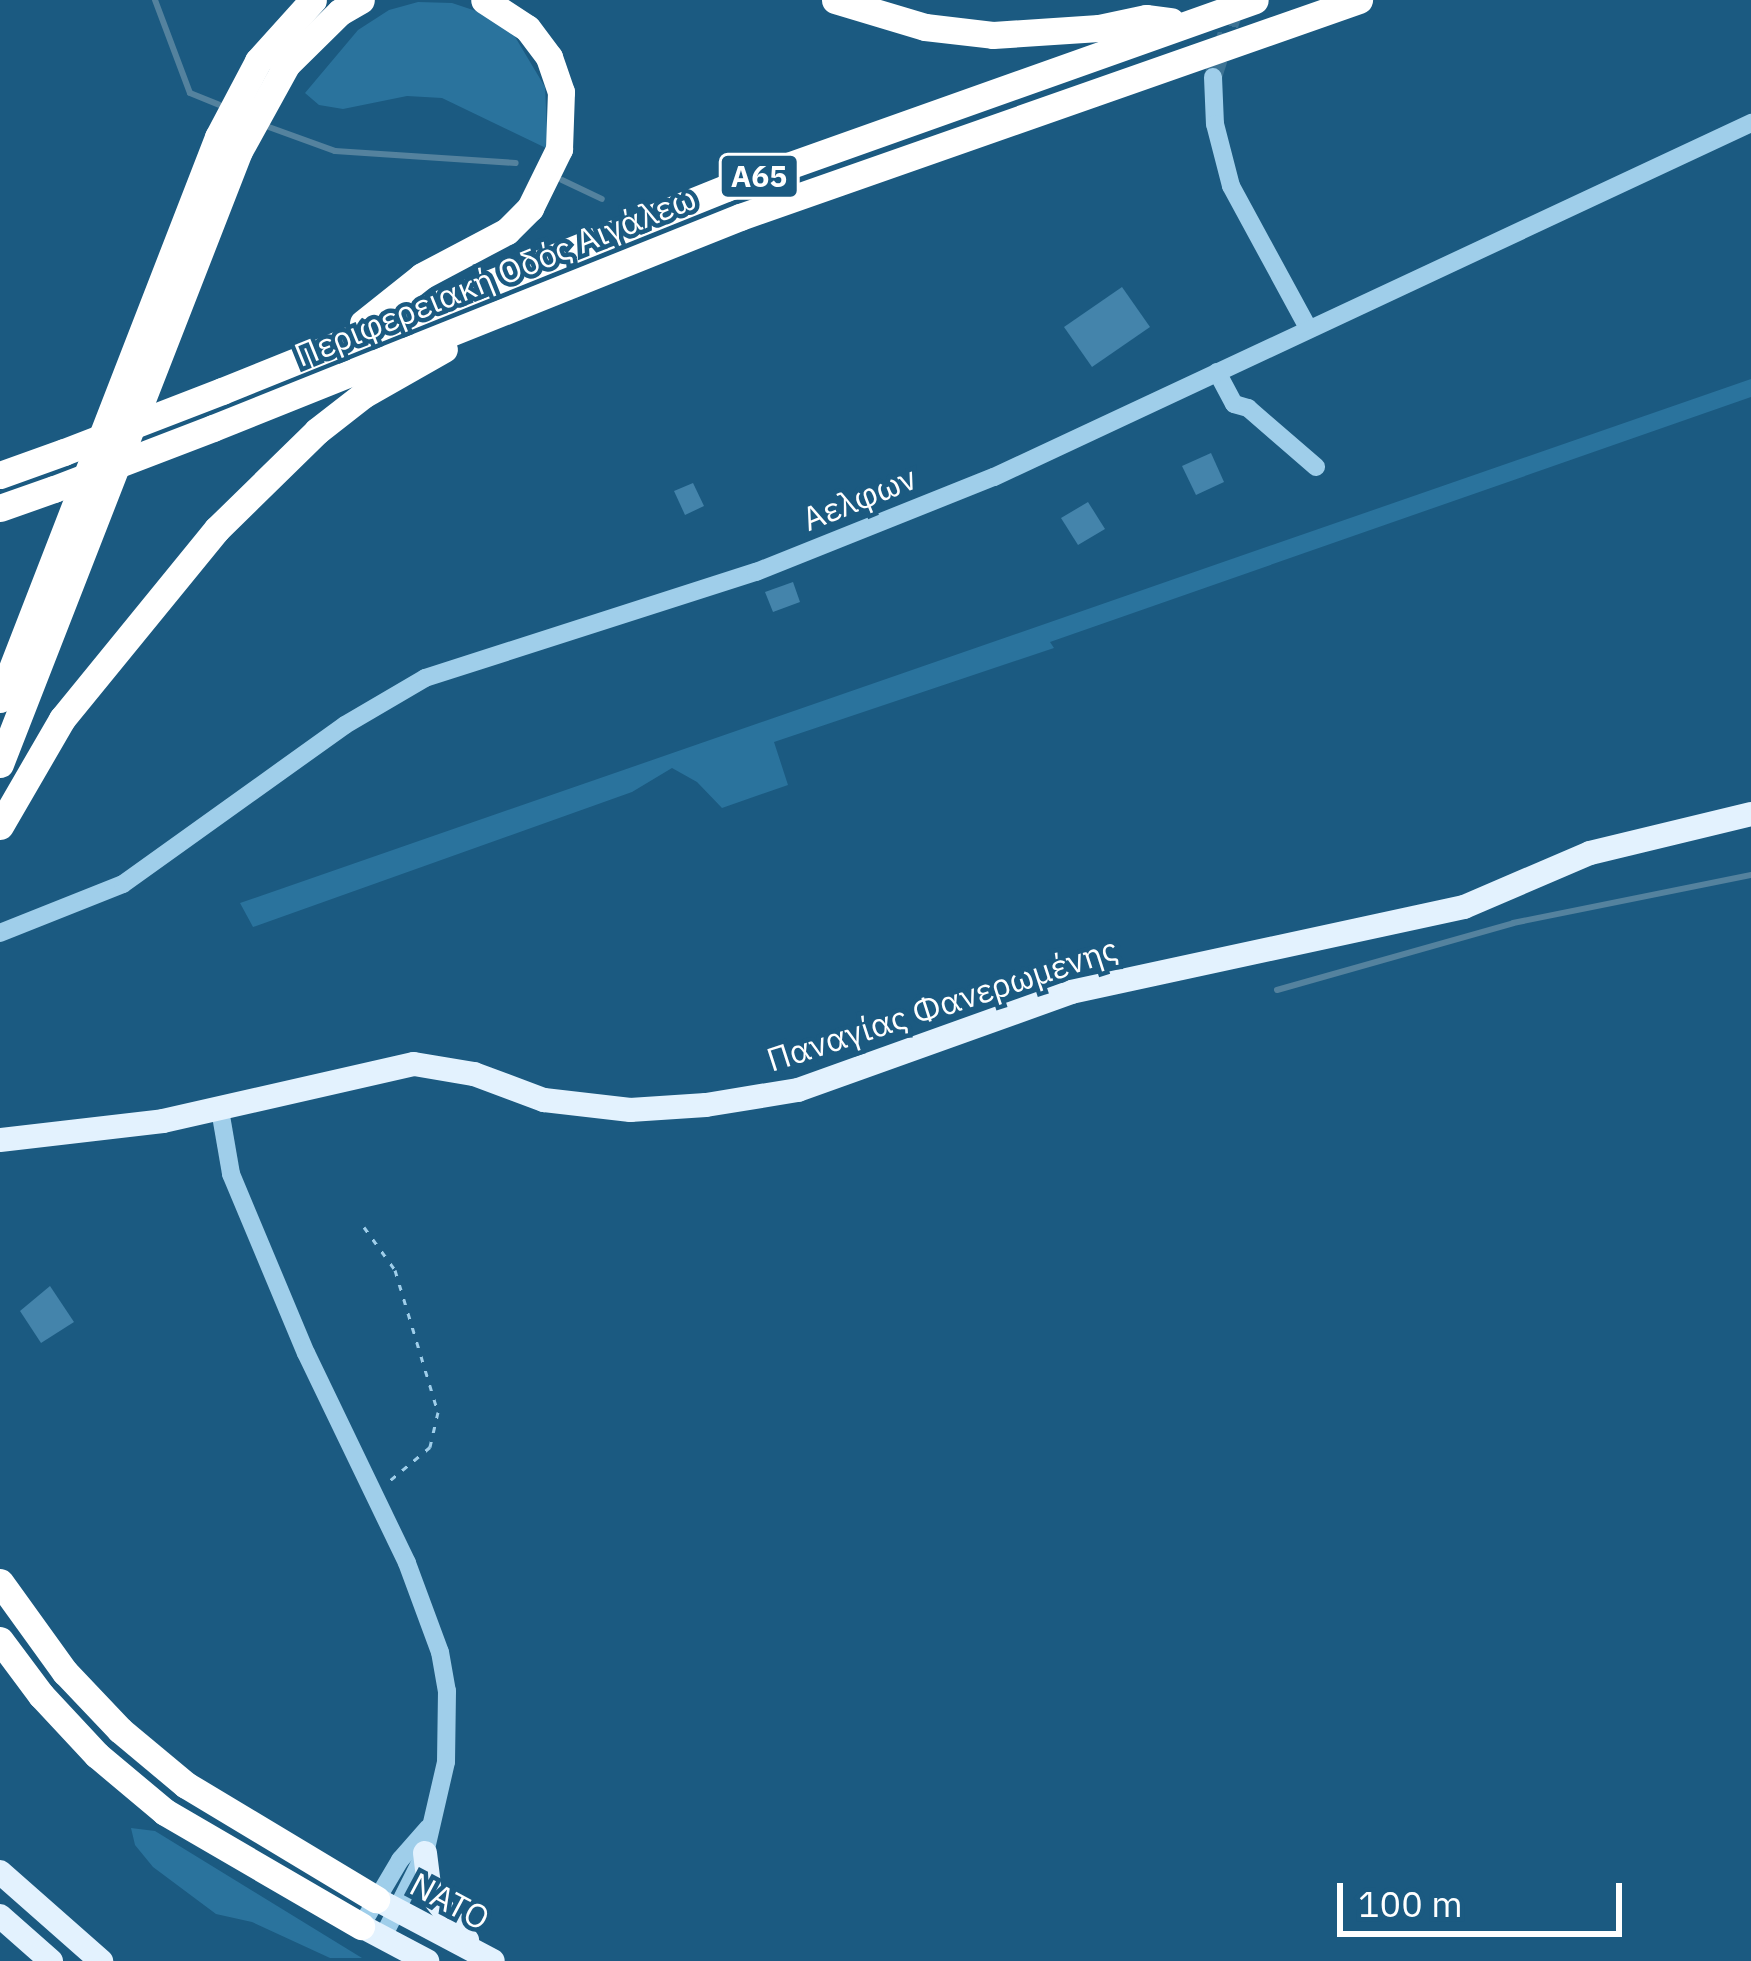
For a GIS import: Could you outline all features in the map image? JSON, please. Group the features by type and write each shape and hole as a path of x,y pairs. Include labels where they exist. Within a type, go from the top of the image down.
{"highway":[{"path":"0,699 218,137 258,61 313,0"},
{"path":"0,764 239,151 286,64 340,12 361,0"},
{"path":"336,345 422,277 507,231 548,179 564,121 549,57 527,28 484,0"},
{"path":"835,0 925,27 993,35 1100,28 1146,18 1187,22"},
{"name":"Περιφερειακή Οδός Αιγάλεω","path":"0,475 223,391 726,188 1255,0"},
{"name":"Περιφερειακή Οδός Αιγάλεω","path":"0,508 872,168 1359,0"},
{"path":"0,826 62,719 217,529 316,431 363,395 435,357 475,322"},
{"path":"0,1582 65,1672 120,1730 186,1785 387,1905"},
{"path":"0,1640 40,1695 98,1755 165,1812 372,1932"}],"main road":[{"name":"Παναγίας Φανερωμένης","path":"0,1140 220,1110 414,1064 474,1074 544,1100 630,1110 706,1105 798,1090 1071,992 1464,907 1590,853 1751,814"},
{"path":"425,1853 430,1893 487,1958"},
{"path":"0,1871 101,1961"},
{"name":"ΝΑΤΟ","path":"387,1905 487,1958"},
{"path":"0,1916 51,1961"},
{"name":"ΝΑΤΟ","path":"372,1932 427,1961"}],"street":[{"path":"1213,76 1215,124 1231,186 1308,328"},
{"name":"Αελφων","path":"0,933 123,884 345,725 425,677 756,572 994,477 1751,123"},
{"path":"1217,371 1234,404 1248,408 1316,467"},
{"path":"220,1110 230,1174 371,1495 407,1563 440,1652 448,1729 425,1853 387,1905"},
{"path":"372,1932 431,1824"}],"path":[{"path":"364,1227 395,1270 438,1412 430,1447 371,1495"}],"shaded area":[{"path":"418,2 452,3 482,13 514,35 545,87 548,149 442,98 407,96 343,109 319,105 305,93 358,30 389,10"},
{"path":"1751,379 1751,397 1050,642 1054,648 774,742 788,785 722,808 697,782 672,768 632,792 253,927 240,903"},
{"path":"131,1828 155,1831 362,1958 330,1958 252,1922 216,1914 153,1867 135,1845"}],"building":[{"path":"1122,287 1150,327 1092,367 1064,327"},
{"path":"1211,453 1224,482 1196,495 1182,466"},
{"path":"693,483 704,506 685,515 674,491"},
{"path":"1088,502 1105,529 1078,545 1061,518"},
{"path":"793,582 800,602 773,612 765,592"},
{"path":"50,1286 74,1322 41,1343 20,1311"}],"waterway":[{"path":"155,0 190,93 219,105"},
{"path":"266,126 335,151 516,163"},
{"path":"562,180 602,199"},
{"path":"1277,990 1513,923 1751,875"}],"tunnel":[{"path":"1213,77 1237,1"}]}
